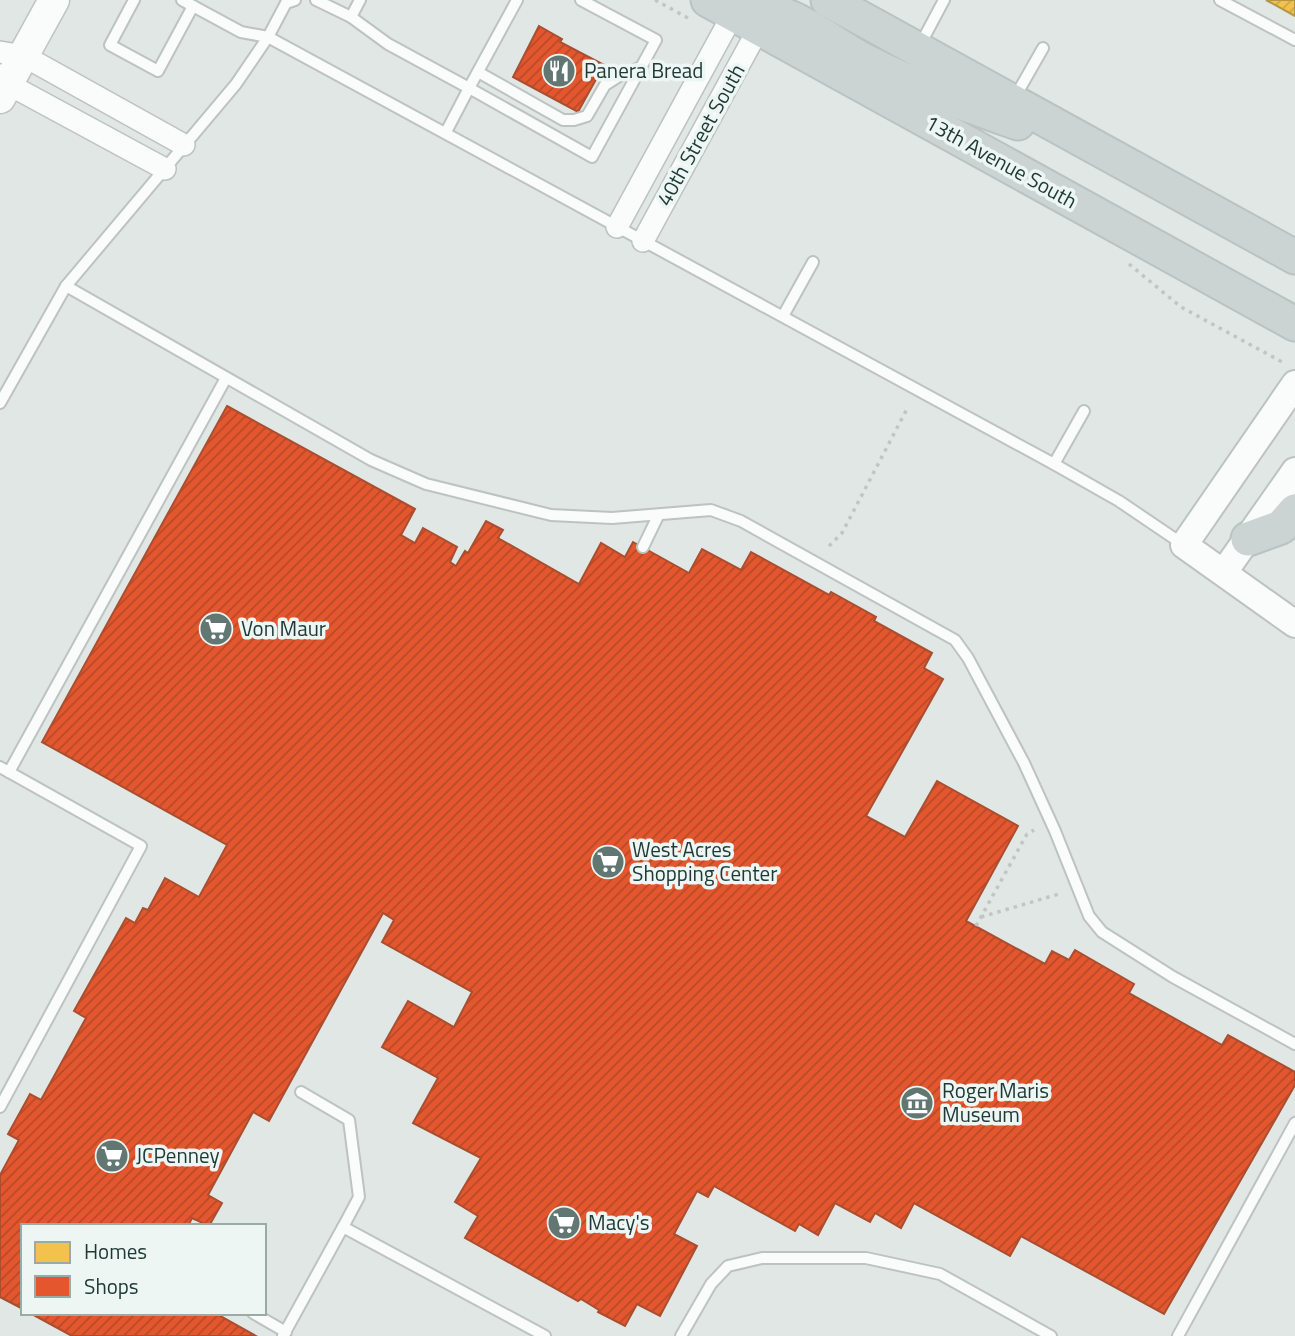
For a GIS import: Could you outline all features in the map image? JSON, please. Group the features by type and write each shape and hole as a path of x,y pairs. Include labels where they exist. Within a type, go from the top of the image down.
{"main road":[{"path":"3,86 12,54 54,0"},
{"path":"828,0 1295,257"},
{"path":"723,15 759,8 774,11 902,79 1115,158"},
{"name":"13th Avenue South","path":"723,15 1295,324"},
{"path":"1248,540 1281,527 1295,511"}],"street":[{"path":"617,227 723,15"},
{"name":"40th Street South","path":"643,241 723,15"},
{"path":"12,54 184,145"},
{"path":"3,86 165,169"},
{"path":"1295,384 1184,545 1295,624"},
{"path":"1224,572 1295,471"}],"lane":[{"path":"134,0 110,45 158,71 193,6"},
{"path":"182,0 241,32 268,37 446,132 1054,464 1119,501 1184,545"},
{"path":"316,0 351,17 388,44 592,157 656,40 581,0"},
{"path":"351,17 360,0"},
{"path":"446,132 517,0"},
{"path":"917,49 944,0"},
{"path":"1220,0 1295,40"},
{"path":"0,403 66,286 236,84 268,37 287,1"},
{"path":"1013,102 1043,48"},
{"path":"478,72 564,120 574,120 587,116 605,85 619,76 641,68"},
{"path":"783,316 813,262"},
{"path":"66,286 371,460 426,484 551,515 612,518 711,510 733,517 955,640 968,658 1024,763 1089,916 1102,932 1173,977 1295,1044"},
{"path":"0,1107 141,846 4,769 226,378"},
{"path":"1054,464 1084,411"},
{"path":"643,547 658,516"},
{"path":"256,1315 285,1334 359,1197 349,1120 301,1092"},
{"path":"1192,1336 1179,1333 1295,1123"},
{"path":"343,1227 545,1336"},
{"path":"681,1336 711,1284 728,1266 762,1258 866,1258 940,1274 1051,1336"}],"path":[{"path":"655,0 723,15"},
{"path":"1118,258 1146,276 1181,307 1280,362"},
{"path":"829,546 842,533 908,407"},
{"path":"976,926 1027,834 1034,830"},
{"path":"981,917 1059,894"}],"building: Homes":[{"path":"1266,0 1295,0 1295,16"}],"building: Shops":[{"name":"Panera Bread","path":"539,26 562,39 560,42 604,65 578,112 513,77"},
{"name":"West Acres Shopping Center","path":"227,406 415,509 401,535 415,543 423,528 457,547 450,562 456,566 465,551 468,553 486,521 503,530 498,538 579,584 601,543 625,557 633,542 689,573 702,549 741,570 751,552 829,595 831,592 876,617 874,621 932,653 924,668 943,679 866,816 905,837 937,781 1018,826 966,921 1045,964 1052,951 1069,960 1075,950 1134,984 1129,993 1222,1045 1228,1035 1295,1072 1295,1085 1164,1314 1021,1236 1010,1256 914,1203 901,1228 875,1213 870,1222 835,1203 818,1235 799,1224 795,1231 714,1186 708,1197 697,1191 674,1234 697,1246 660,1316 637,1304 625,1326 598,1312 599,1310 581,1299 578,1301 465,1238 478,1216 455,1202 481,1158 413,1123 438,1078 382,1047 408,1001 454,1027 472,992 382,942 394,920 383,913 269,1121 253,1112 208,1195 222,1203 210,1224 192,1218 189,1224 21,1224 21,1308 0,1297 0,1175 19,1140 8,1134 30,1094 41,1100 86,1018 74,1011 126,918 135,923 143,908 148,910 165,878 199,897 227,845 42,742"},
{"path":"34,1315 219,1315 256,1336 72,1336"}],"place":[{"name":"Panera Bread","path":"559,71"},
{"name":"Von Maur","path":"216,629"},
{"name":"West Acres Shopping Center","path":"608,862"},
{"name":"Roger Maris Museum","path":"917,1103"},
{"name":"JCPenney","path":"112,1156"},
{"name":"Macy's","path":"564,1223"}]}
